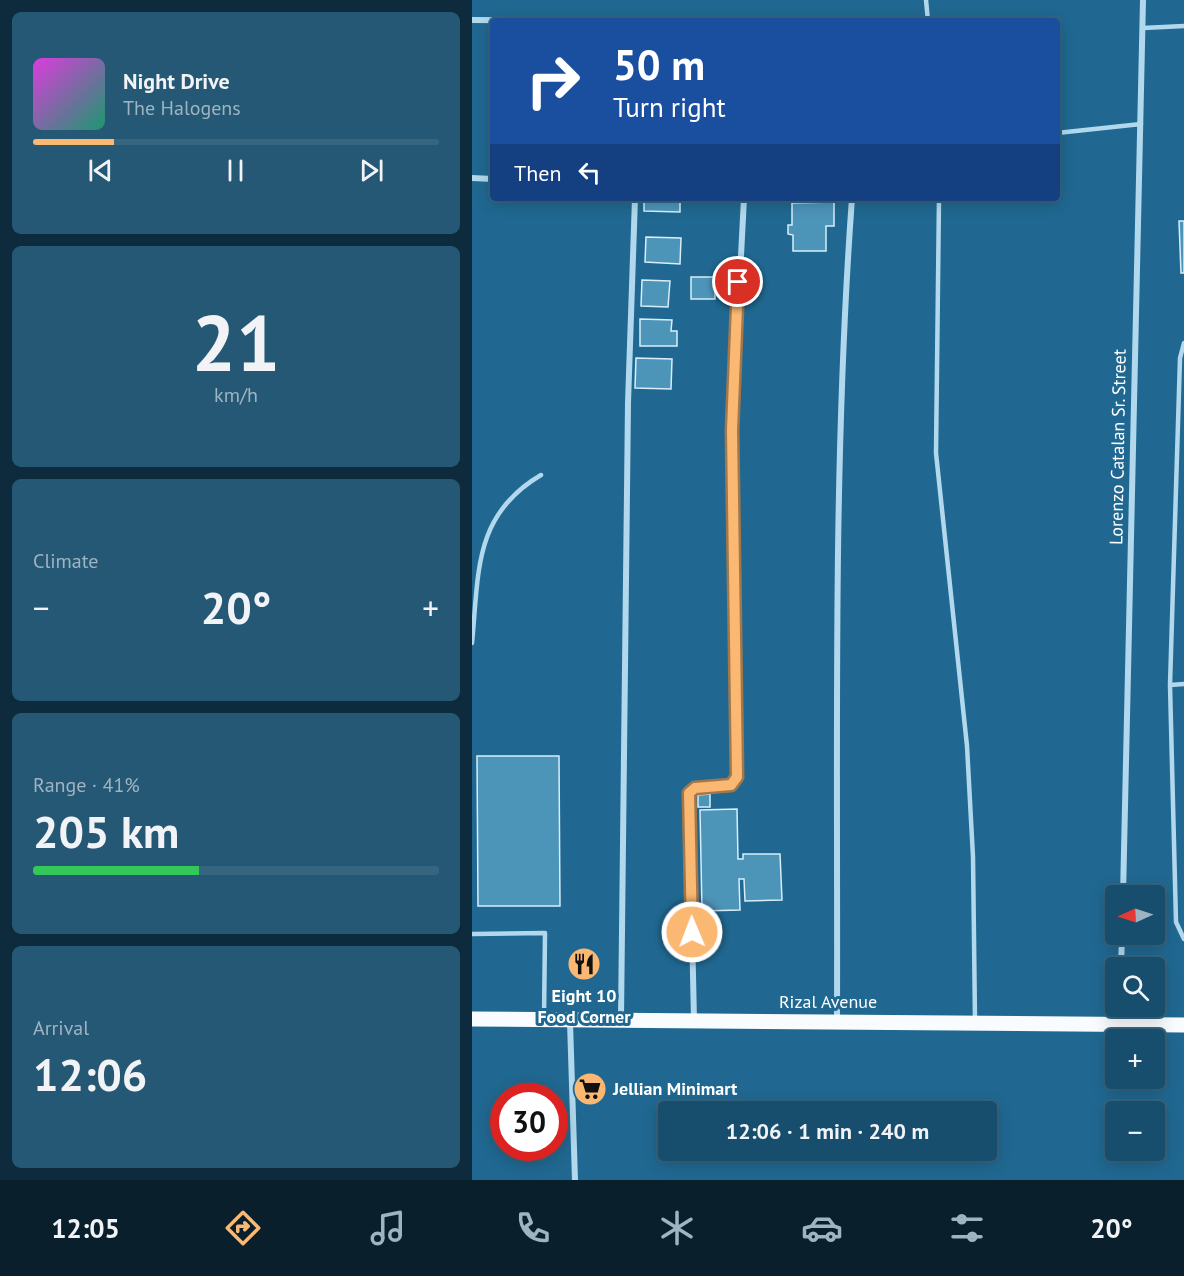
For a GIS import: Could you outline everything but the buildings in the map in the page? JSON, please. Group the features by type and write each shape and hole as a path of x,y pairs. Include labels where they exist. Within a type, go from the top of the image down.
{"main road":[{"name":"Rizal Avenue","path":"472,1019 1183,1025"}],"street":[{"name":"Lorenzo Catalan Sr. Street","path":"1123,885 1143,0"},
{"path":"472,20 490,20"},
{"path":"472,178 490,178"},
{"path":"620,1021 628,403 635,201"},
{"path":"694,1021 689,793 695,788 731,785 737,777 732,430 744,201"},
{"path":"837,1022 839,510 844,305 852,201"},
{"path":"1120,1017 1120,1024"},
{"path":"570,1021 575,1180"}],"lane":[{"path":"926,0 928,18"},
{"path":"1143,28 1183,26"},
{"path":"1060,133 1141,124"},
{"path":"939,201 936,453 967,746 973,857 975,1023"},
{"path":"1183,343 1180,358 1177,519 1170,685 1176,922 1183,939"},
{"path":"472,644 484,544 493,520 507,500 541,475"},
{"path":"1177,519 1183,519"},
{"path":"1170,685 1183,684"},
{"path":"472,934 545,933 544,1021"}],"place":[{"name":"Eight 10 Food Corner","path":"584,964"},
{"name":"Jellian Minimart","path":"590,1089"}],"route":[{"path":"692,932 689,793 695,788 731,785 737,777 732,430 738,282"}]}
